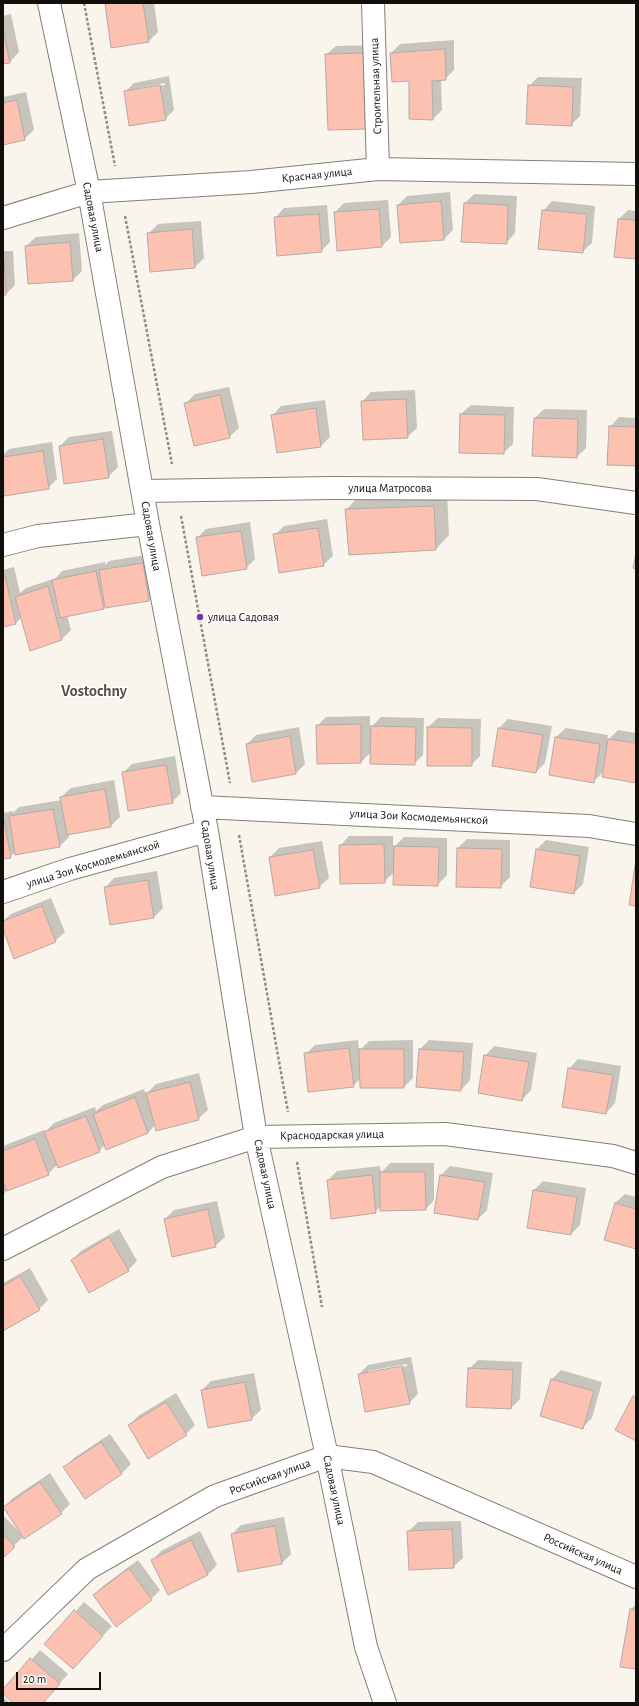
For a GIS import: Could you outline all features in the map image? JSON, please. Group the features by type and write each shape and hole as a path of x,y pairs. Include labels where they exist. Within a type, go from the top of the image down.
{"street":[{"name":"Садовая улица","path":"49,3 89,192 148,524 207,831 256,1136 327,1456 366,1647 385,1703"},
{"name":"Строительная улица","path":"373,3 378,169"},
{"name":"Красная улица","path":"3,218 89,192 251,182 378,169 636,174"},
{"name":"улица Матросова","path":"143,491 332,488 537,489 636,503"},
{"path":"3,545 38,536 148,524"},
{"name":"улица Зои Космодемьянской","path":"202,807 589,826 636,834"},
{"name":"улица Зои Космодемьянской","path":"3,892 70,869 207,831"},
{"name":"Краснодарская улица","path":"3,1249 162,1167 256,1136 445,1134 613,1156 636,1162"},
{"name":"Российская улица","path":"3,1650 87,1569 215,1496 327,1456 373,1462 636,1577"}],"path":[{"path":"84,3 235,808 323,1313"}],"building":[{"path":"143,3 149,42 111,48 105,4"},
{"path":"3,30 10,63 3,64"},
{"path":"445,49 446,80 432,81 433,120 409,119 409,81 392,82 390,53"},
{"path":"366,53 368,129 328,130 325,54"},
{"path":"160,85 166,120 129,126 124,91"},
{"path":"528,85 573,87 572,126 526,124"},
{"path":"17,100 25,140 3,145 3,103"},
{"path":"441,201 444,240 400,243 397,205"},
{"path":"464,203 508,205 507,244 461,242"},
{"path":"379,209 382,247 337,251 334,212"},
{"path":"542,210 587,214 583,253 538,249"},
{"path":"319,214 322,252 277,256 274,217"},
{"path":"618,219 636,220 636,259 614,257"},
{"path":"192,229 195,268 150,272 147,233"},
{"path":"70,242 73,281 28,284 25,246"},
{"path":"4,260 6,295 3,295"},
{"path":"220,395 230,438 194,446 184,403"},
{"path":"406,399 408,438 363,440 361,401"},
{"path":"316,408 321,447 277,453 271,415"},
{"path":"460,414 505,415 504,454 459,453"},
{"path":"534,418 578,419 577,458 532,456"},
{"path":"609,426 636,427 636,466 607,465"},
{"path":"103,439 109,478 64,484 59,446"},
{"path":"43,451 49,489 4,496 3,457"},
{"path":"434,506 436,550 349,555 345,509"},
{"path":"318,528 324,566 279,573 273,534"},
{"path":"241,531 247,569 202,576 196,537"},
{"path":"636,553 636,569 633,568"},
{"path":"143,563 149,601 105,608 99,570"},
{"path":"96,571 104,609 60,618 52,580"},
{"path":"3,576 5,576 16,624 3,627"},
{"path":"48,586 62,640 30,651 15,597"},
{"path":"361,724 361,763 317,764 316,725"},
{"path":"371,726 416,727 415,765 370,764"},
{"path":"427,727 472,728 472,766 427,766"},
{"path":"498,728 543,735 536,773 492,766"},
{"path":"290,736 296,774 252,782 246,744"},
{"path":"555,737 600,744 594,783 549,775"},
{"path":"608,739 636,743 636,783 602,777"},
{"path":"166,765 173,803 128,811 122,772"},
{"path":"105,789 111,827 67,835 60,797"},
{"path":"53,809 60,847 15,855 9,816"},
{"path":"4,819 11,858 3,859 3,820"},
{"path":"384,844 385,883 340,884 339,845"},
{"path":"394,846 439,847 438,886 393,885"},
{"path":"457,848 502,849 501,888 456,887"},
{"path":"536,849 580,856 574,894 530,887"},
{"path":"313,850 320,888 275,896 269,857"},
{"path":"636,866 636,906 629,905"},
{"path":"148,880 154,918 110,925 104,887"},
{"path":"42,906 56,942 14,959 3,929 3,921"},
{"path":"349,1048 354,1087 308,1092 304,1053"},
{"path":"359,1049 404,1049 404,1088 360,1088"},
{"path":"419,1049 464,1052 461,1091 416,1087"},
{"path":"484,1055 529,1062 522,1101 478,1093"},
{"path":"568,1068 613,1075 606,1114 562,1107"},
{"path":"190,1082 199,1120 156,1131 146,1093"},
{"path":"135,1097 148,1133 106,1150 93,1114"},
{"path":"86,1116 100,1152 58,1168 44,1132"},
{"path":"35,1139 49,1175 7,1191 3,1181 3,1151"},
{"path":"380,1172 425,1172 426,1210 380,1211"},
{"path":"372,1175 376,1213 331,1219 327,1180"},
{"path":"440,1175 485,1182 478,1220 434,1213"},
{"path":"533,1190 577,1197 571,1235 527,1228"},
{"path":"615,1203 636,1209 636,1249 604,1240"},
{"path":"208,1209 216,1247 172,1257 164,1219"},
{"path":"109,1237 129,1271 89,1293 71,1260"},
{"path":"20,1276 40,1310 3,1331 3,1286"},
{"path":"402,1366 410,1404 365,1412 358,1374"},
{"path":"468,1368 513,1370 511,1409 466,1407"},
{"path":"551,1379 594,1391 583,1429 540,1416"},
{"path":"245,1382 252,1420 208,1428 201,1390"},
{"path":"633,1396 636,1398 636,1441 615,1430"},
{"path":"166,1402 187,1435 148,1459 128,1425"},
{"path":"101,1442 122,1474 85,1499 63,1467"},
{"path":"40,1482 62,1514 24,1539 3,1507"},
{"path":"275,1526 282,1564 238,1572 231,1534"},
{"path":"452,1529 454,1568 409,1570 407,1531"},
{"path":"3,1534 15,1547 3,1558"},
{"path":"191,1540 208,1575 168,1595 151,1560"},
{"path":"129,1568 152,1600 116,1627 93,1595"},
{"path":"630,1609 636,1610 636,1669 620,1667"},
{"path":"74,1610 103,1636 73,1669 44,1644"},
{"path":"30,1658 60,1684 43,1703 13,1703 3,1694 3,1689"}],"place":[{"name":"улица Садовая","path":"200,617"}],"district":[{"name":"Vostochny","path":"94,691"}]}
